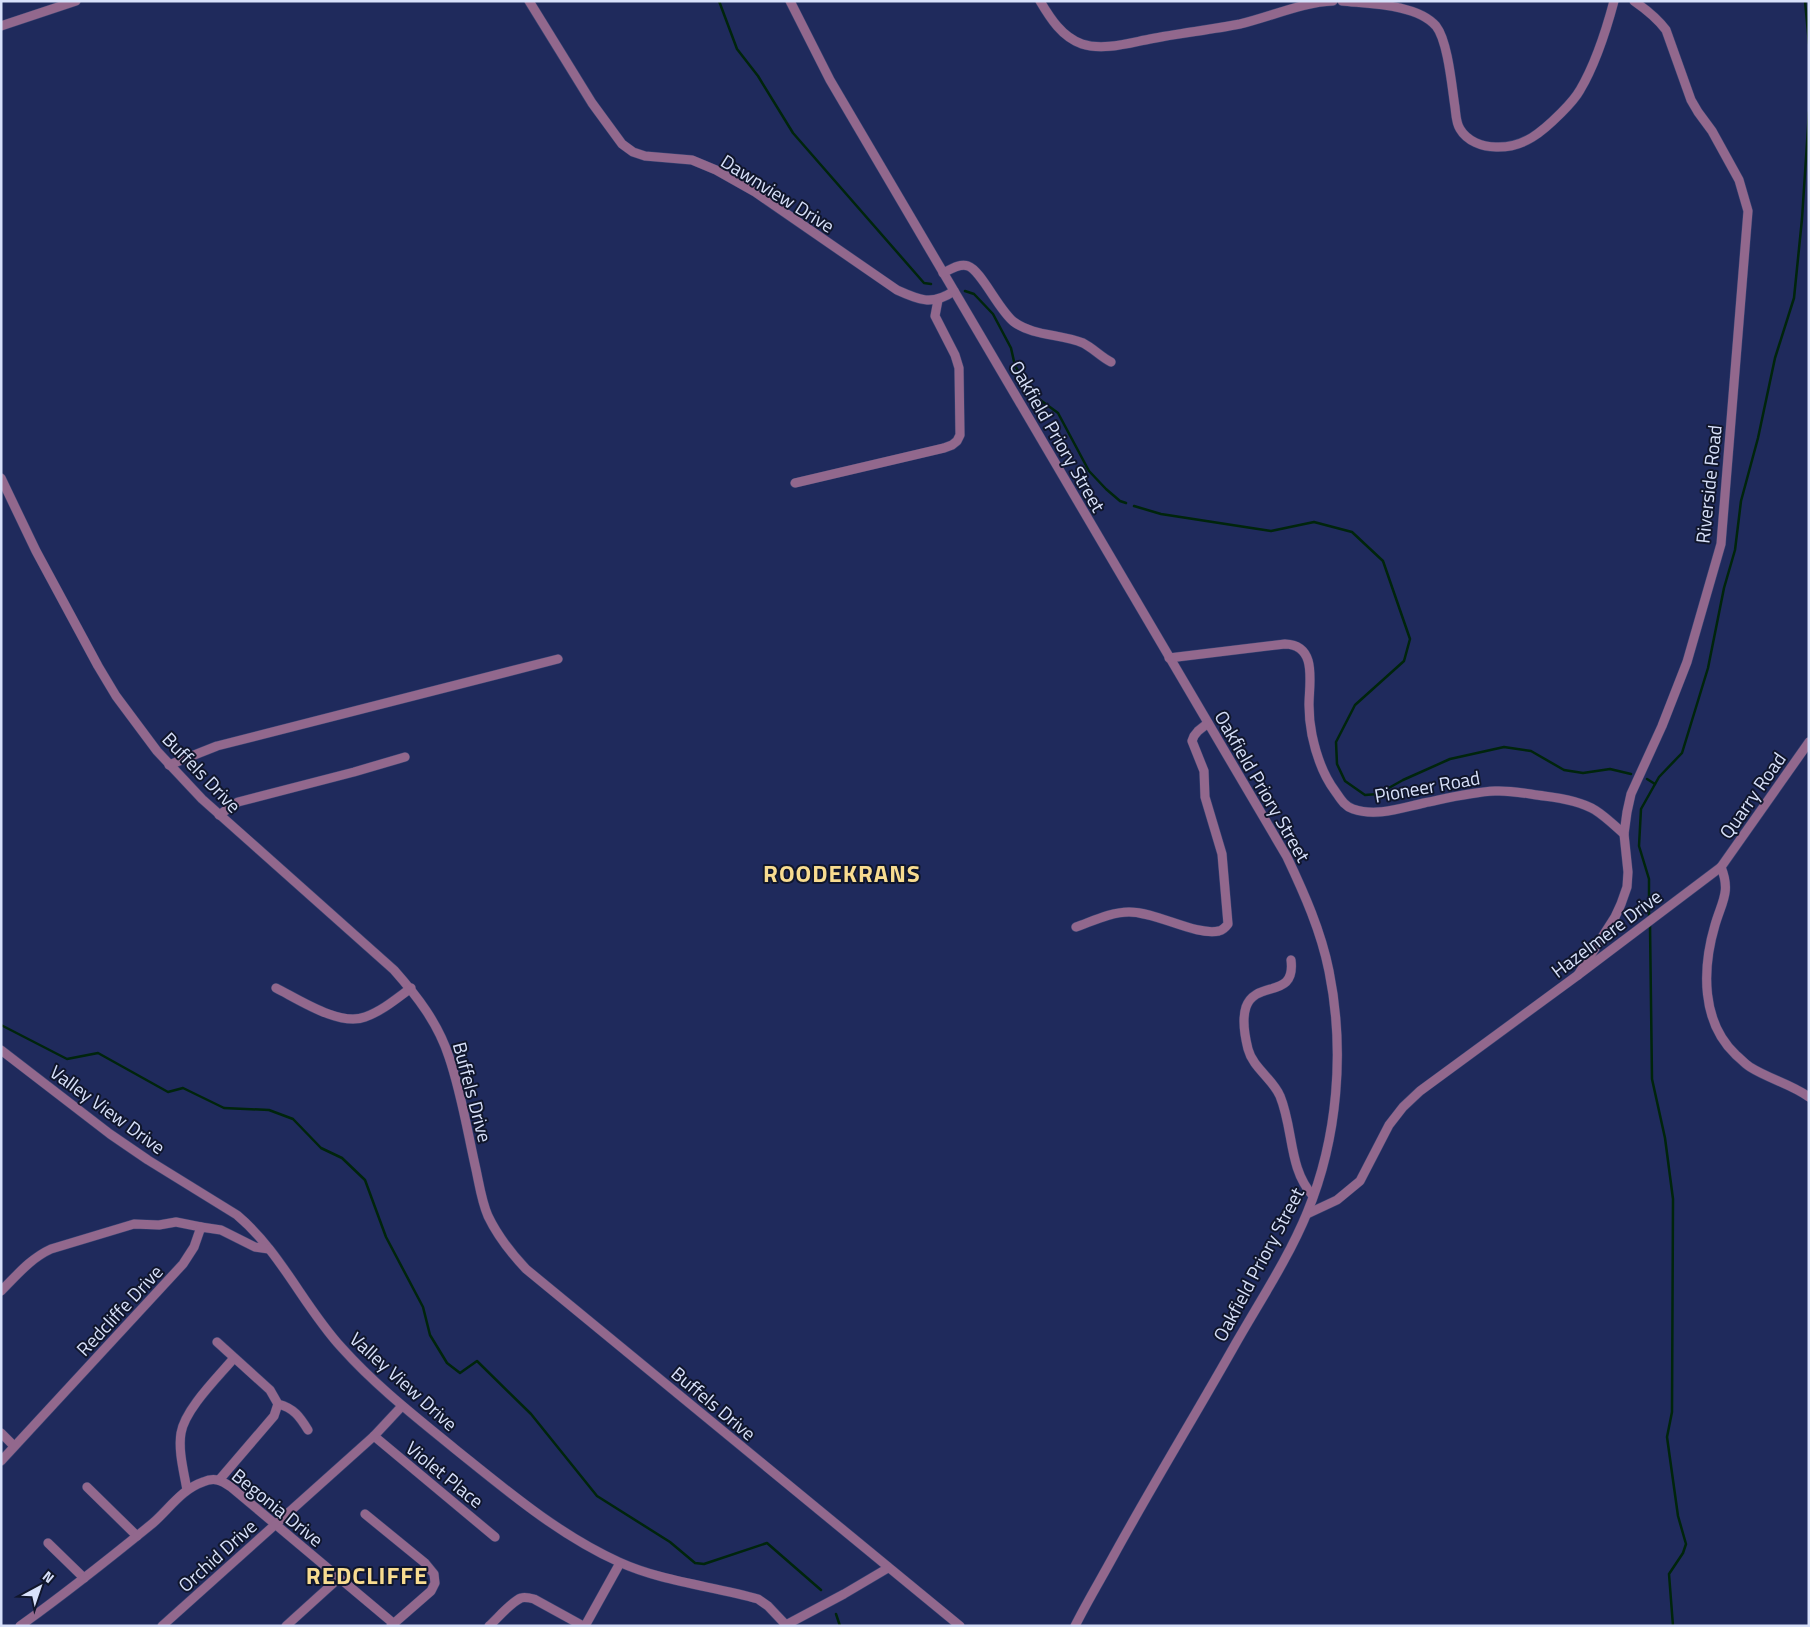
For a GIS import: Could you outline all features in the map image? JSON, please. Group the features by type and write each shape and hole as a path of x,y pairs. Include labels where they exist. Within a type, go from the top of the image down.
{"street":[{"path":"1,26 76,1"},
{"name":"Dawnview Drive","path":"529,1 592,103 622,144 633,152 645,156 692,160 716,170 754,192 896,290 914,298 928,301 938,300"},
{"name":"Oakfield Priory Street","path":"790,1 830,80 1287,857 1303,890 1317,928 1329,971 1336,1016 1337,1058 1335,1095 1330,1135 1307,1214 1281,1265 1130,1525 1075,1626"},
{"path":"1040,1 1055,24 1063,32 1073,40 1094,47 1124,44 1242,24 1333,1"},
{"path":"1342,1 1409,10 1430,20 1437,28 1443,42 1457,120 1461,131 1474,142 1490,147 1502,148 1522,143 1537,135 1573,100 1580,90 1598,51 1614,1"},
{"name":"Riverside Road","path":"1578,975 1615,917 1624,896 1628,872 1624,834 1631,794 1662,726 1687,662 1721,544 1748,211 1739,180 1712,131 1691,100 1666,30 1648,10 1634,1"},
{"path":"943,273 956,266 969,266 976,271 1000,307 1015,323 1028,329 1082,343 1111,362"},
{"path":"796,483 952,446 957,441 960,434 958,362 935,316 938,300 954,291"},
{"name":"Buffels Drive","path":"1,478 36,551 98,666 116,696 157,751 219,815 394,970 429,1014 449,1057 461,1101 482,1199 496,1232 508,1249 526,1269 960,1626"},
{"name":"Pioneer Road","path":"1170,658 1285,644 1294,644 1300,648 1308,660 1311,673 1309,718 1312,737 1320,763 1329,783 1341,800 1353,809 1368,812 1384,812 1465,794 1497,791 1561,798 1582,804 1595,810 1624,834"},
{"path":"169,765 217,746 558,659"},
{"path":"1076,927 1128,912 1155,916 1193,928 1211,931 1225,929 1228,924 1222,854 1205,798 1204,770 1192,741 1198,730 1208,723"},
{"name":"Quarry Road","path":"1721,867 1809,742"},
{"path":"219,815 238,802 405,757"},
{"path":"1721,867 1727,887 1714,926 1706,976 1708,1002 1714,1024 1728,1047 1749,1066 1809,1097"},
{"name":"Hazelmere Drive","path":"1307,1214 1337,1200 1360,1181 1389,1125 1402,1107 1420,1091 1721,867"},
{"path":"1291,960 1291,977 1287,982 1256,994 1249,1001 1244,1015 1245,1026 1248,1048 1254,1062 1279,1095 1291,1134 1296,1167 1302,1182 1313,1196"},
{"path":"276,988 333,1016 346,1020 365,1018 410,988"},
{"name":"Valley View Drive","path":"1,1050 110,1134 237,1215 269,1249 318,1319 341,1347 402,1406 543,1518 620,1563 661,1576 758,1599 768,1606 785,1625"},
{"path":"1,1291 28,1264 51,1248 134,1224 159,1225 176,1222 221,1230 256,1247 269,1249"},
{"name":"Redcliffe Drive","path":"1,1461 183,1264 194,1246 201,1227"},
{"path":"218,1342 270,1390 278,1404 296,1412 308,1430"},
{"path":"187,1490 180,1446 184,1422 189,1411 234,1358"},
{"path":"220,1480 274,1416 278,1404"},
{"name":"Orchid Drive","path":"165,1625 374,1436 402,1406"},
{"path":"1,1433 14,1446"},
{"name":"Violet Place","path":"374,1436 495,1537"},
{"name":"Begonia Drive","path":"20,1626 157,1520 187,1490 210,1479 220,1480 231,1487 392,1625"},
{"path":"87,1487 137,1536"},
{"path":"365,1514 425,1564 434,1574 435,1583 431,1591 392,1625"},
{"path":"48,1543 84,1578"},
{"path":"489,1626 515,1602 521,1598 527,1598 534,1599 584,1626 620,1563"},
{"path":"785,1625 888,1568"},
{"path":"286,1626 339,1578"}],"waterway":[{"path":"719,1 737,49 758,76 793,133 924,283 931,284"},
{"path":"1805,1 1809,44"},
{"path":"1649,917 1649,879 1639,846 1641,809 1659,777 1682,753 1708,668 1724,588 1735,550 1741,501 1758,438 1775,358 1794,298 1802,219 1809,112"},
{"path":"965,291 974,294 993,314 1011,348 1015,366 1035,396 1058,413 1089,471 1106,489 1120,501 1126,503"},
{"path":"1134,506 1161,514 1271,531 1314,522 1352,532 1383,561 1410,639 1404,661 1355,705 1336,742 1337,764 1345,781 1365,795 1378,794 1403,780 1450,759 1504,747 1531,751 1564,770 1583,773 1610,769 1631,774"},
{"path":"1647,779 1655,784"},
{"path":"1650,925 1652,1079 1665,1138 1673,1199 1672,1412 1667,1437 1678,1516 1686,1544 1683,1553 1669,1574 1673,1626"},
{"path":"1,1025 67,1059 98,1053 168,1092 183,1088 224,1108 269,1110 293,1119 321,1148 342,1158 365,1180 386,1237 423,1307 430,1335 447,1363 460,1373 477,1361 531,1414 597,1496 670,1542 695,1563 704,1564 767,1543 821,1590"},
{"path":"836,1614 840,1626"}],"district":[{"name":"ROODEKRANS","path":"842,873"},
{"name":"REDCLIFFE","path":"367,1575"}]}
